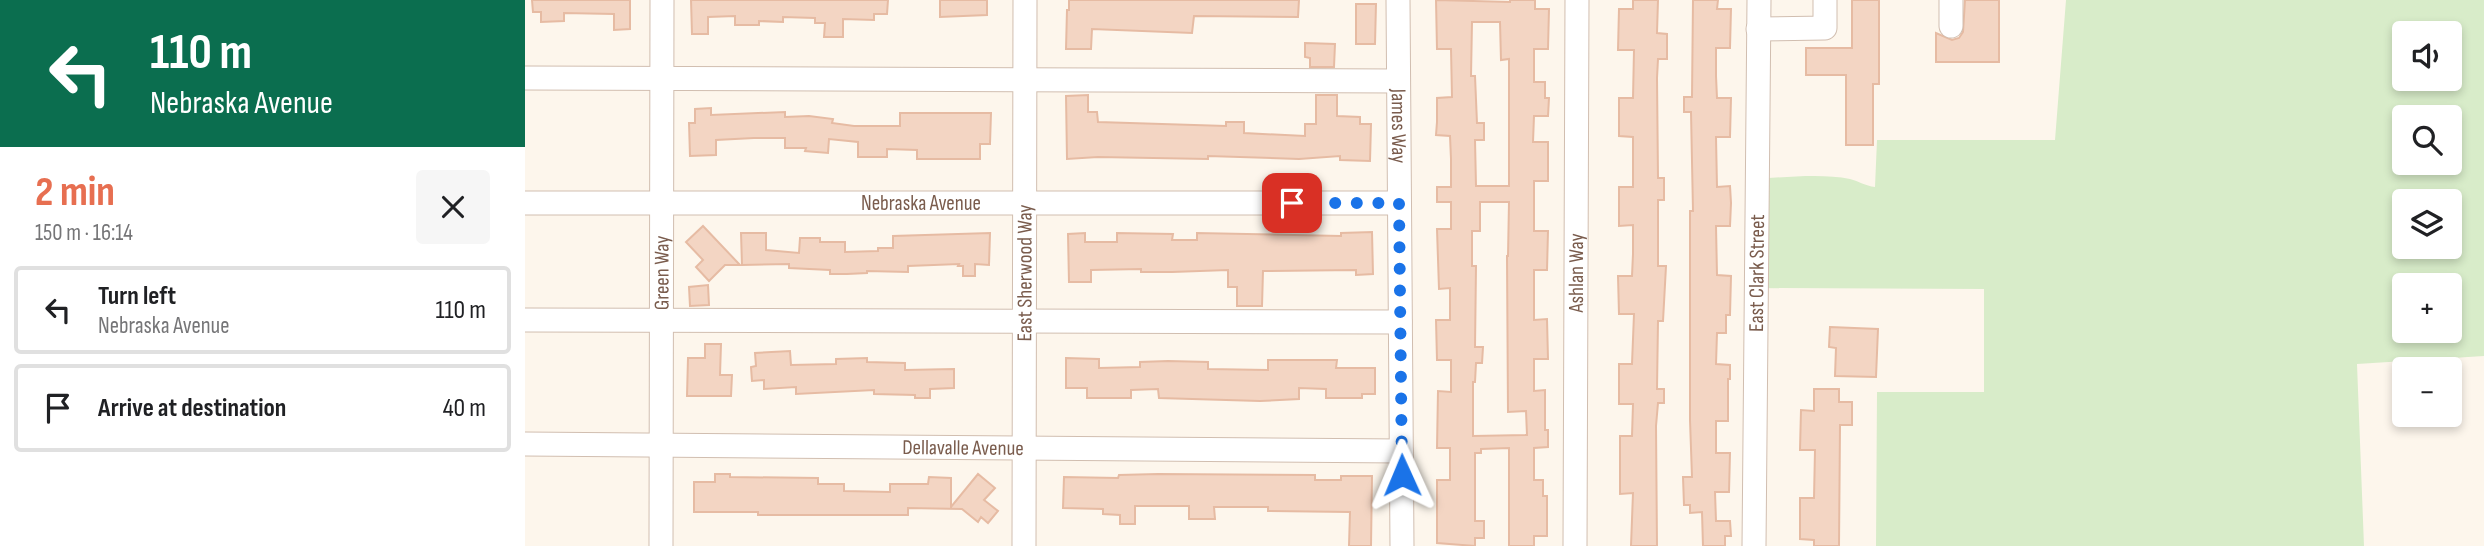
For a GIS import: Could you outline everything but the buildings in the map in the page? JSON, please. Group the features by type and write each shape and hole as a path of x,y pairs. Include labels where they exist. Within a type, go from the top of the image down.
{"street":[{"name":"Green Way","path":"661,546 662,0"},
{"name":"East Sherwood Way","path":"1024,546 1025,0"},
{"name":"James Way","path":"1398,0 1402,546"},
{"name":"Ashlan Way","path":"1575,546 1577,0"},
{"name":"East Clark Street","path":"1754,546 1759,0"},
{"path":"1758,29 1825,28 1825,0"},
{"path":"1951,0 1951,26"},
{"path":"525,78 1398,81"},
{"name":"Nebraska Avenue","path":"525,203 1399,203"},
{"path":"525,320 1400,322"},
{"name":"Dellavalle Avenue","path":"525,444 1401,451"}],"green space":[{"path":"2066,0 2484,0 2484,356 2392,357 2392,362 2357,364 2364,546 1876,546 1877,392 1984,392 1984,289 1750,288 1750,179 1826,176 1850,179 1875,187 1877,140 2055,140"}],"route":[{"path":"1292,203 1399,203 1402,475"}]}
